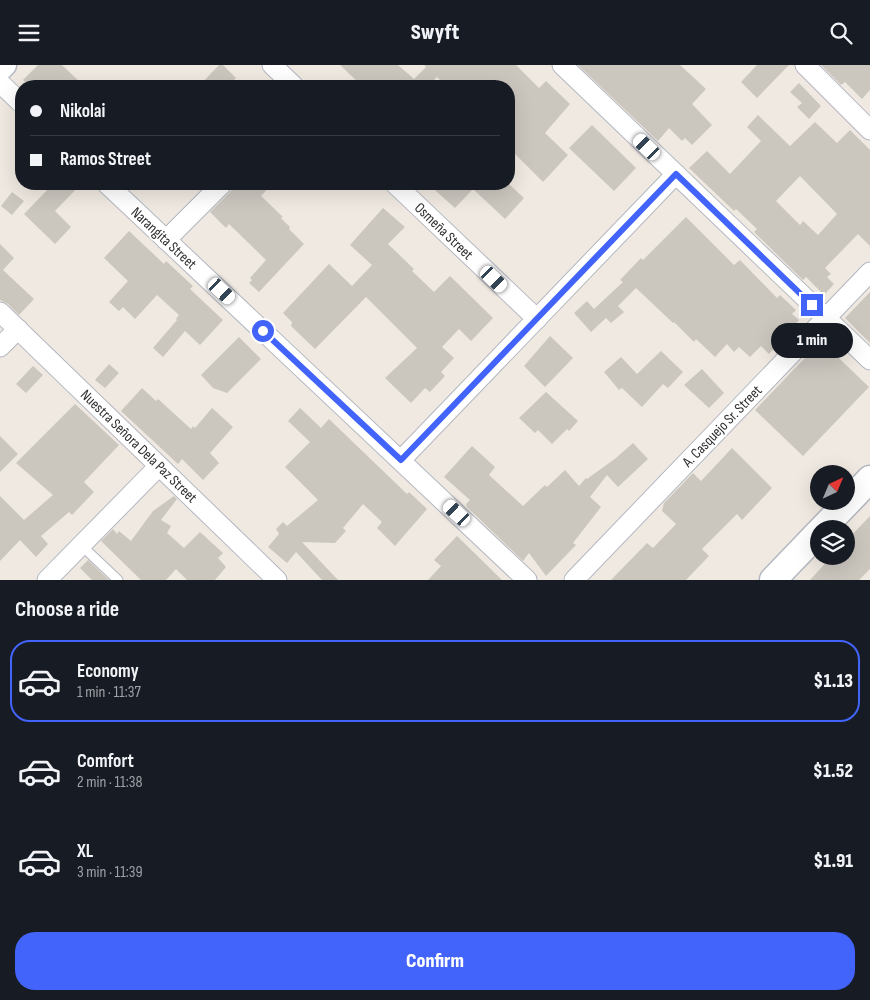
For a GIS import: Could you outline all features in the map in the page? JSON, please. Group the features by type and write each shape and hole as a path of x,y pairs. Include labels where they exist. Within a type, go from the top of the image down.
{"main road":[{"path":"831,520 870,479"},
{"path":"773,580 810,541"}],"street":[{"path":"0,70 5,65"},
{"path":"272,65 288,80"},
{"path":"562,65 870,360"},
{"path":"806,65 870,130"},
{"path":"0,83 15,97"},
{"path":"401,460 676,174"},
{"name":"Narangita Street","path":"113,190 527,580"},
{"path":"166,240 216,190"},
{"name":"Osmeña Street","path":"402,190 537,319"},
{"name":"A. Casquejo Sr. Street","path":"574,580 870,272"},
{"name":"Nuestra Señora Dela Paz Street","path":"0,312 277,580"},
{"path":"0,347 18,329"},
{"path":"47,580 159,466"}],"lane":[{"path":"81,545 118,580"}],"building":[{"path":"38,65 62,65 78,80 23,80"},
{"path":"219,65 223,65 236,78 234,80 205,80"},
{"path":"340,65 398,65 414,79 426,67 424,65 516,65 539,88 546,81 570,104 545,133 568,155 543,182 515,154 515,80 440,80 437,77 434,80 356,80"},
{"path":"578,65 680,65 706,89 692,104 712,125 692,145 685,138 682,141 669,128 658,141"},
{"path":"757,65 789,65 757,98 741,82"},
{"path":"821,65 870,65 870,90 862,99 845,82 841,85"},
{"path":"799,83 821,106 809,119 797,107 802,103 790,92"},
{"path":"758,115 790,146 815,122 837,143 850,130 870,150 870,246 858,234 825,268 831,274 827,277 834,284 824,295 806,277 803,280 754,232 757,229 736,209 734,211 689,168 707,151 730,174 761,141 747,127","holes":["800,176 837,214 818,235 803,221 800,225 776,201"]},
{"path":"592,125 636,168 614,191 569,148"},
{"path":"47,190 75,190 55,211 71,227 55,244 24,214"},
{"path":"232,190 266,190 261,196 283,217 281,218 290,227 289,229 304,244 259,292 249,283 252,280 250,278 266,260 229,224 226,228 210,212"},
{"path":"435,190 472,190 455,208"},
{"path":"474,190 515,190 524,198 505,219"},
{"path":"12,192 24,201 12,215 1,206"},
{"path":"383,208 405,227 388,244 414,269 412,271 434,292 450,276 493,318 471,341 459,329 442,347 454,358 441,372 445,376 430,392 425,388 411,403 385,378 417,348 366,297 315,349 291,326 292,322 283,313 329,264 352,286 372,265 350,245"},
{"path":"686,217 734,265 740,260 777,298 780,295 796,310 792,314 799,320 769,354 761,346 750,357 739,347 734,352 727,344 715,357 696,339 694,342 636,288 618,306 624,312 611,323 606,318 591,332 574,313 587,301 594,309 623,282 620,280 641,258 643,260"},
{"path":"129,231 164,264 166,261 193,286 190,289 223,320 200,345 185,331 163,357 153,348 177,320 179,315 157,295 135,319 123,307 119,311 109,302 128,281 104,258"},
{"path":"0,244 14,258 3,270 34,299 19,315 8,304 0,300"},
{"path":"870,292 870,343 845,318"},
{"path":"550,336 573,358 545,387 524,366"},
{"path":"239,337 261,359 227,393 213,388 201,375"},
{"path":"821,341 869,387 803,456 755,410"},
{"path":"661,351 683,372 668,388 663,384 642,407 622,388 619,390 604,372 621,357 637,374"},
{"path":"109,364 119,373 105,388 95,380"},
{"path":"33,366 43,375 26,393 16,384"},
{"path":"702,369 724,393 709,408 684,385"},
{"path":"142,388 156,401 158,399 191,429 193,426 195,428 212,408 233,427 210,453 219,463 203,480 182,459 178,464 121,411"},
{"path":"546,392 578,421 569,431 567,429 552,444 538,430 535,433 519,418"},
{"path":"75,404 119,445 84,482 94,492 72,515 69,512 41,536 48,544 36,557 20,540 0,561 0,496 24,520 53,495 16,463"},
{"path":"300,408 321,428 329,419 407,494 409,492 427,509 395,546 377,528 382,522 363,504 343,528 346,531 335,543 302,542 338,580 322,580 296,552 287,563 268,547 279,534 276,529 283,522 287,526 318,500 285,467 310,442 288,421"},
{"path":"0,436 18,454 0,472"},
{"path":"633,443 648,459 618,487 607,475 590,497 601,507 573,543 576,545 546,576 529,553 523,561 467,507 466,504 470,500 444,477 472,446 495,467 489,475 523,506 545,485 547,487 565,470 579,486 586,478 616,458"},
{"path":"732,448 772,488 742,520 737,514 702,549 709,556 686,580 611,580 647,543 653,548 676,524 662,511 664,503 693,473 701,481"},
{"path":"174,496 177,499 161,520 171,526 167,533 184,548 200,532 223,553 218,558 226,567 215,580 187,580 176,569 166,580 141,580 101,541 113,529 117,534 119,531 131,541 153,511"},
{"path":"870,516 870,569 859,580 810,580 824,565 855,565 855,532"},
{"path":"457,536 502,580 428,580 441,566 434,560"},
{"path":"88,560 109,580 92,580 80,568"}],"route":[{"path":"263,331 401,460 676,174 812,305"}]}
